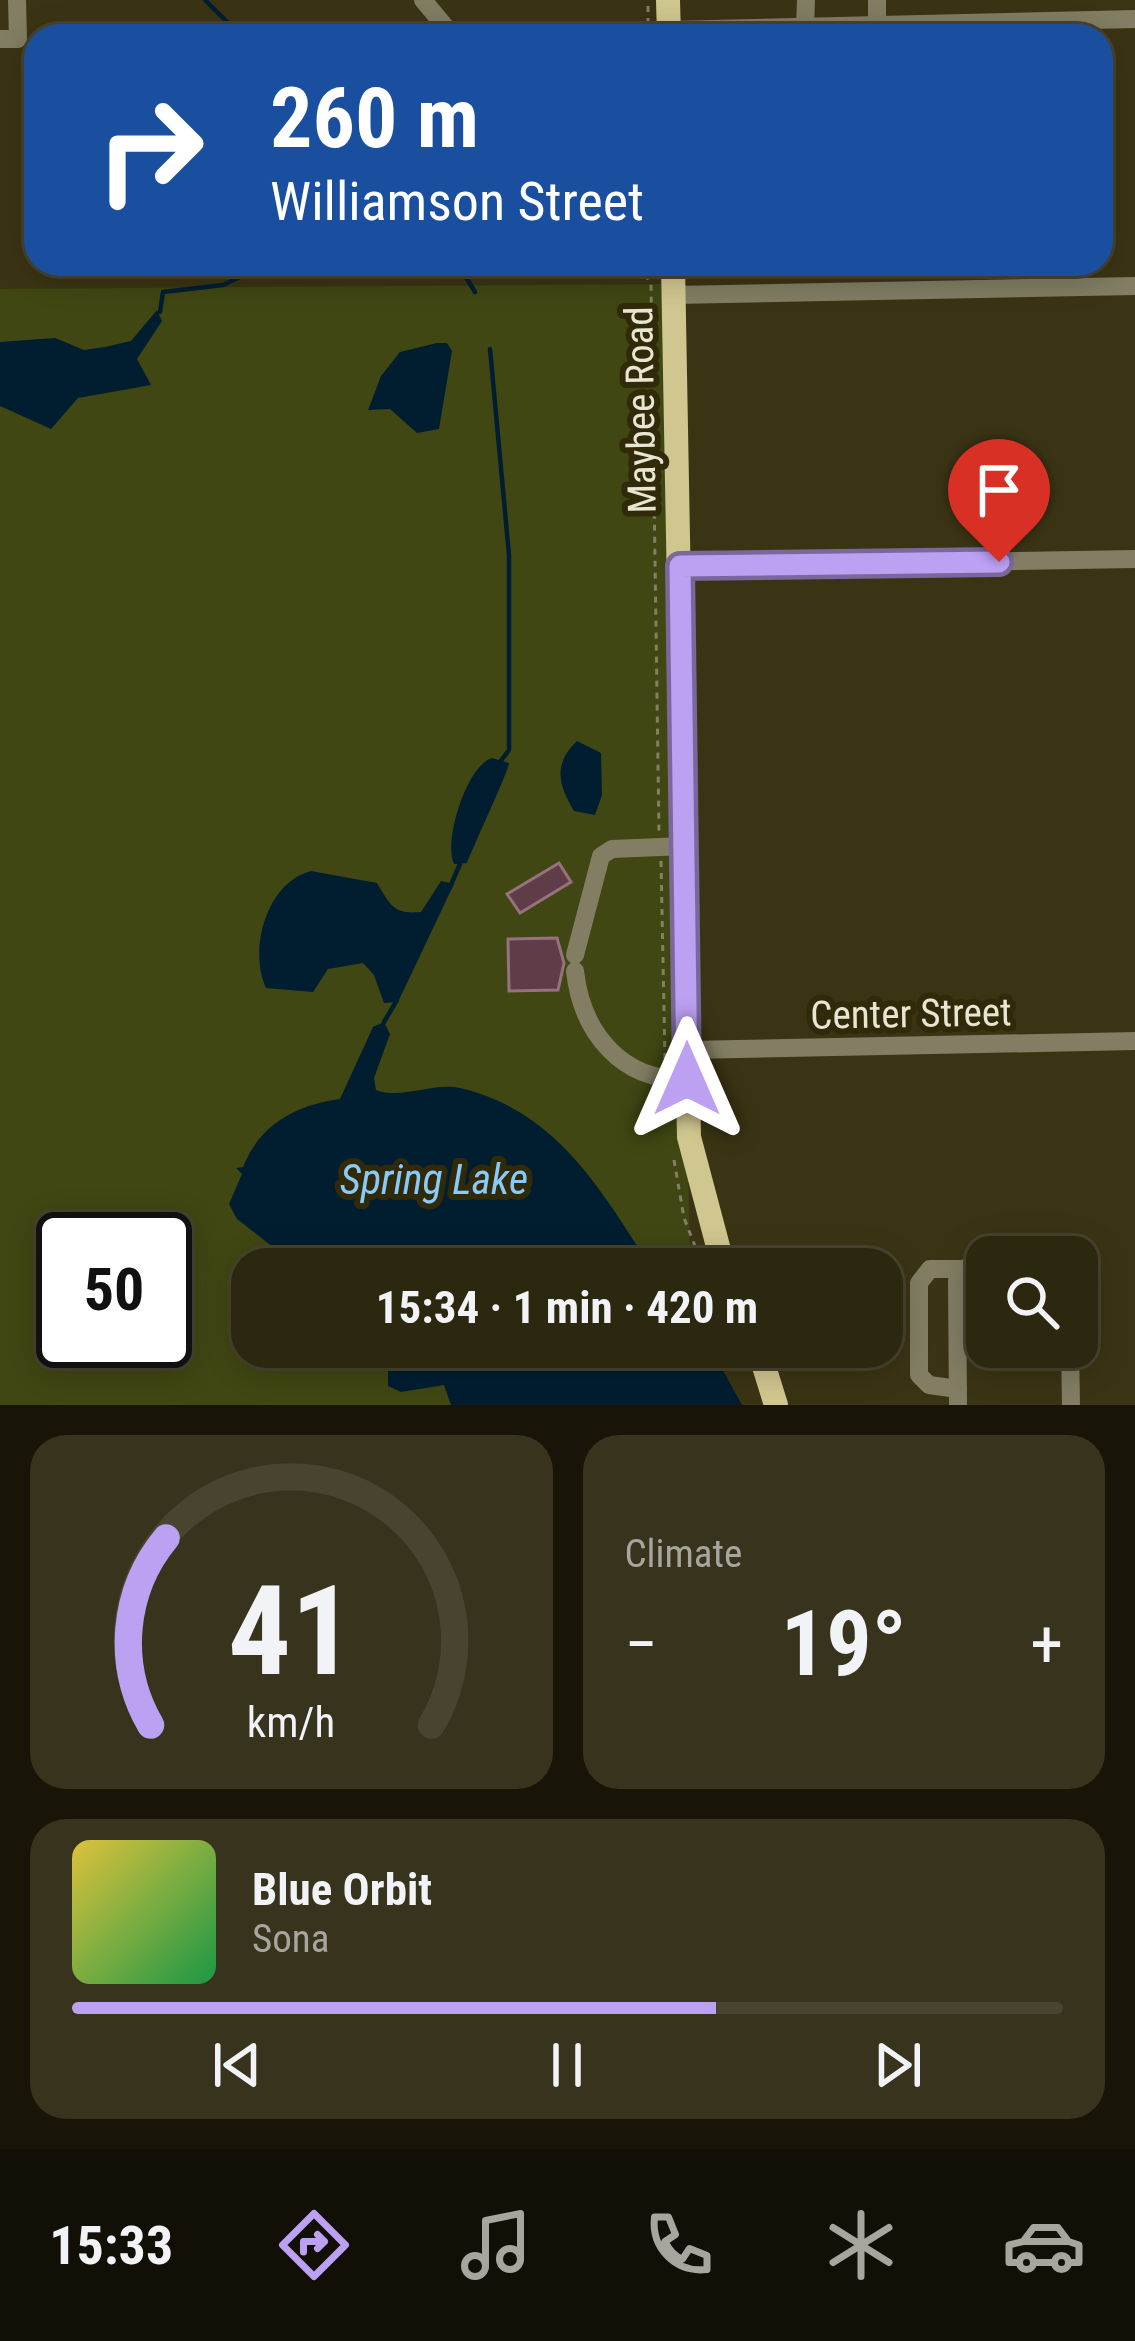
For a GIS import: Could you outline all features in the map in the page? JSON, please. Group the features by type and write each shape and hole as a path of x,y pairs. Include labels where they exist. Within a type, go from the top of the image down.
{"main road":[{"name":"Maybee Road","path":"674,276 680,566 673,846 687,1050 677,1079 718,1248"},
{"path":"765,1368 776,1405"}],"street":[{"path":"9,39 17,0"},
{"path":"422,0 443,24"},
{"path":"877,0 877,24 1135,19"},
{"path":"674,295 1135,286"},
{"path":"680,566 1135,560"},
{"path":"673,846 612,849 601,856 575,963 582,1006 603,1045 634,1072 677,1079"},
{"name":"Center Street","path":"687,1050 1135,1041"},
{"path":"962,1269 957,1281 958,1397 920,1378 920,1283 930,1269 966,1268"},
{"path":"1070,1368 1071,1405"}],"path":[{"path":"646,276 651,284 673,846 677,1079"},
{"path":"674,1155 684,1218 696,1248"}],"green space":[{"path":"672,284 690,1248 231,1248 231,1368 691,1368 692,1405 0,1405 0,289"}],"water":[{"path":"157,310 162,321 137,359 151,385 78,398 51,429 0,406 0,342 55,338 84,350 105,347 131,341"},
{"path":"447,343 452,351 439,429 417,433 390,409 368,410 381,376 400,352"},
{"path":"577,741 601,753 602,795 595,815 574,811 564,792 561,766"},
{"path":"492,758 509,763 507,769 467,863 454,864 452,839 460,805 474,774"},
{"path":"311,871 377,883 393,906 404,912 421,912 441,881 454,884 398,1002 384,1003 374,975 363,963 328,969 313,992 266,988 259,955 265,919 283,888"},
{"name":"Spring Lake","path":"384,1022 390,1034 374,1078 376,1090 460,1088 524,1115 574,1158 639,1248 274,1248 237,1219 229,1204 242,1174 236,1168 243,1167 259,1139 281,1119 340,1099 373,1027"},
{"path":"722,1368 742,1405 451,1405 444,1385 401,1392 388,1386 388,1371"}],"building":[{"path":"559,863 571,882 520,913 507,894"},
{"path":"557,938 564,963 558,990 509,991 508,939"}],"waterway":[{"path":"205,0 229,24"},
{"path":"160,312 163,292 223,285 242,276"},
{"path":"465,276 475,292"},
{"path":"490,349 509,555 509,750 500,762"},
{"path":"450,887 460,864"},
{"path":"384,1022 397,1000"}],"route":[{"path":"687,1079 680,566 999,562"}]}
